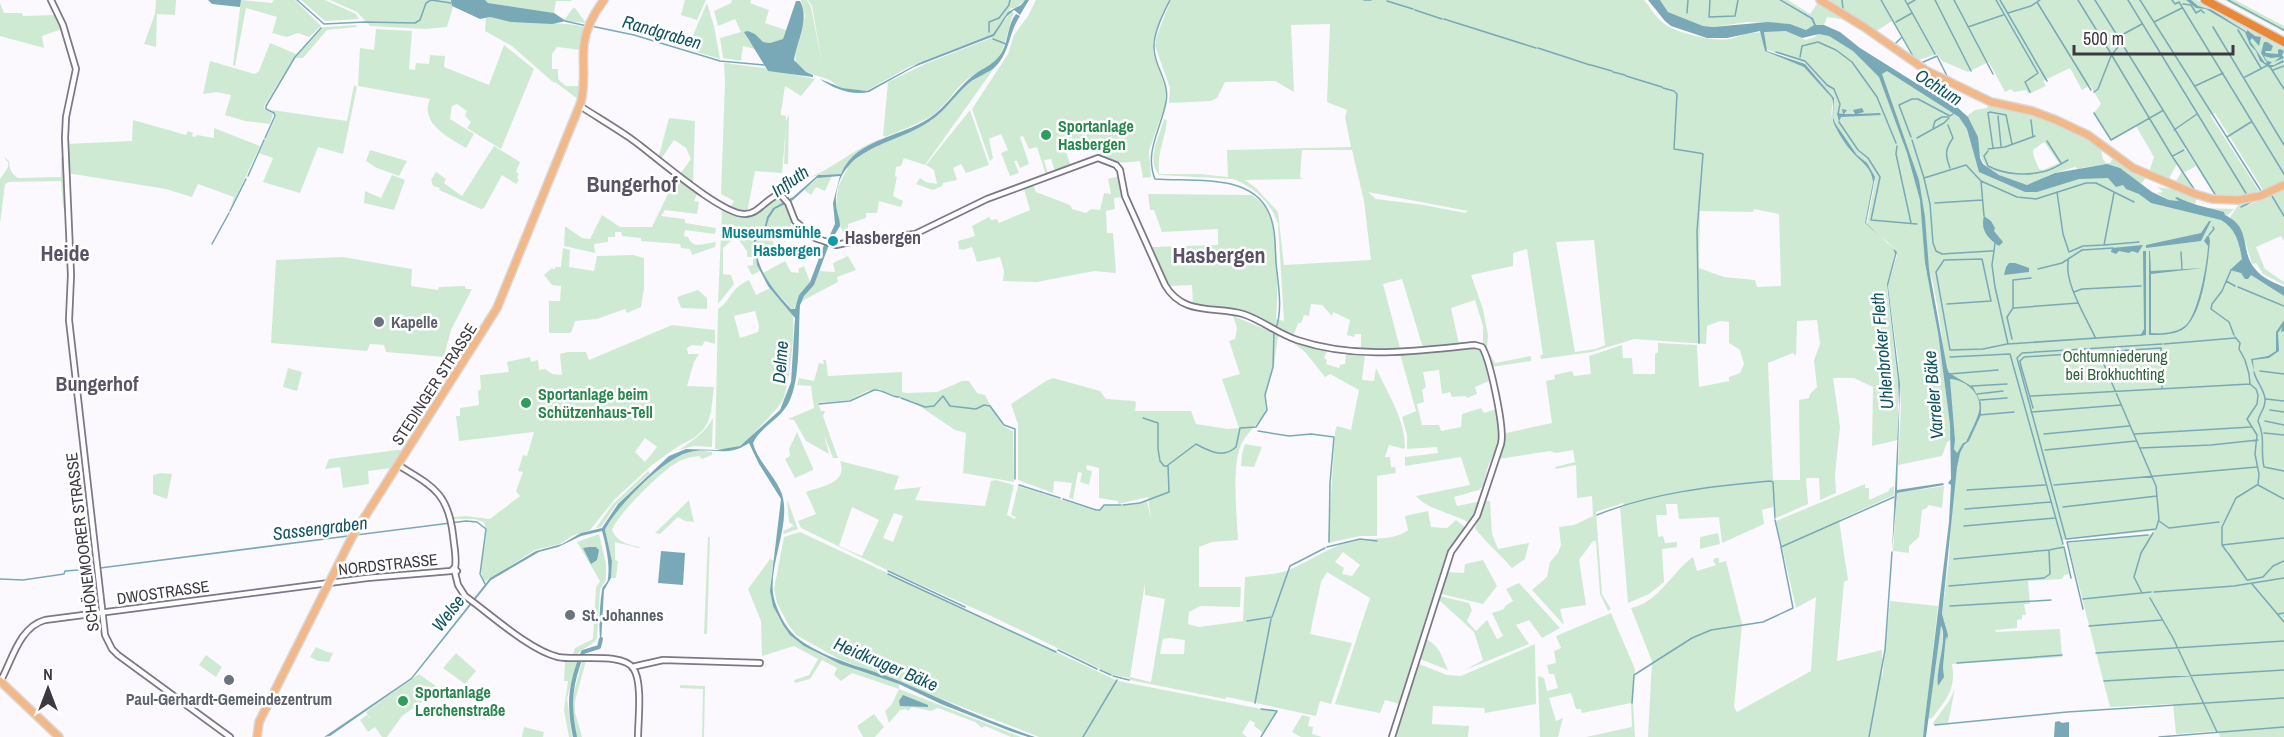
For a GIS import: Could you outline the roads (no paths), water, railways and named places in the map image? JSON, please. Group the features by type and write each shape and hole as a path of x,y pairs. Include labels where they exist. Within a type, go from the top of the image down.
{"highway":[{"path":"2205,0 2284,40"},
{"path":"2214,0 2284,40"}],"main road":[{"name":"STEDINGER STRASSE","path":"256,737 259,722 352,536 497,308 580,106 584,86 584,43 589,26 604,0"},
{"path":"1820,0 1927,71 1991,102 2032,111 2056,120 2088,135 2133,168 2195,194 2212,199 2238,200 2260,196 2284,185"},
{"path":"0,682 59,737"}],"street":[{"name":"SCHÖNEMOORER STRASSE","path":"51,0 63,25 76,65 65,125 64,154 71,269 69,320 105,634 112,649 230,737"},
{"path":"580,106 733,211 745,214 754,211 777,194 782,195 795,220 804,230 828,243 881,241 915,234 987,199 1098,158 1116,165 1120,170 1125,196 1165,285 1181,303 1194,309 1240,314 1295,340 1342,352 1418,351 1475,345 1482,347 1500,420 1502,444 1477,516 1451,552 1392,737"},
{"path":"398,465 439,493 448,508 454,571 461,592 543,651 560,657 615,659 632,667 638,681 638,737"},
{"name":"NORDSTRASSE","path":"328,583 430,571 454,571"},
{"path":"333,574 338,582"},
{"name":"DWOSTRASSE","path":"0,682 23,635 34,624 45,620 328,583"},
{"path":"315,584 321,588 323,594"},
{"path":"632,667 663,660 760,663"}],"water":[{"path":"208,0 241,0 240,7 212,4"},
{"path":"451,0 485,0 488,3 554,13 566,21 552,24 511,22 490,17 480,19 452,6"},
{"path":"1025,0 1029,0 1020,15 1014,10 1007,16 994,36 914,67 869,92 856,93 843,90 820,79 842,88 867,91 919,63 993,34 1008,12"},
{"path":"1648,0 1660,0 1668,12 1703,26 1768,22 1790,24 1806,30 1814,25 1811,19 1779,0 1782,0 1813,18 1816,25 1824,25 1840,32 1860,48 1919,85 1947,98 1968,117 1978,137 1980,158 1983,164 1999,175 2027,185 2055,173 2107,164 2120,168 2152,192 2169,200 2179,201 2175,198 2177,197 2224,212 2234,220 2243,233 2248,256 2256,270 2265,278 2284,287 2284,296 2251,275 2245,279 2241,273 2230,270 2242,259 2240,247 2236,236 2221,220 2151,203 2123,185 2116,187 2108,178 2079,179 2037,192 2025,192 1979,172 1967,129 1959,117 1887,71 1882,74 1919,180 1925,217 1929,269 1947,368 1949,373 1973,387 1981,403 1981,415 1969,441 1960,453 1957,467 1942,614 1948,635 1947,641 1946,636 1943,667 1944,677 1938,686 1943,638 1941,626 1926,737 1923,737 1925,718 1949,522 1950,424 1938,333 1925,263 1920,200 1907,153 1879,77 1853,51 1829,36 1819,34 1802,38 1786,31 1764,32 1767,51 1805,64 1834,98 1833,117 1832,98 1804,67 1765,51 1760,31 1727,38 1707,38 1671,26","holes":["1950,379 1963,382 1977,396 1980,408 1966,442 1957,453 1954,449"]},
{"path":"2186,0 2212,10 2247,32 2247,30 2261,37 2259,46 2252,38 2250,41 2265,63 2267,63 2261,53 2264,42 2273,46 2271,51 2265,51 2266,53 2278,54 2280,49 2284,51 2282,55 2284,58 2274,62 2280,57 2264,56 2267,61 2272,62 2269,65 2283,60 2284,62 2270,68 2260,61 2245,32 2206,9 2196,8"},
{"path":"796,1 800,1 804,15 794,60 813,77 768,71 744,32 755,34 763,42 770,43 783,39"},
{"path":"1016,14 1020,16 1004,54 996,66 969,83 929,122 866,152 845,171 838,185 836,203 840,226 831,241 829,237 835,224 833,203 840,176 817,178 793,200 775,209 769,218 765,232 755,242 756,252 762,271 791,309 795,309 799,295 810,282 824,245 830,242 814,285 804,296 800,305 797,368 793,392 785,408 753,443 783,498 783,523 773,577 773,590 779,612 792,633 812,648 825,654 891,678 1035,737 1010,731 941,704 899,684 840,664 804,646 790,635 773,606 770,591 781,499 749,443 734,450 698,451 680,456 642,484 619,509 605,530 612,561 611,578 604,590 601,643 599,625 601,595 608,580 607,554 602,531 581,536 558,547 539,552 491,580 412,679 330,736 324,737 411,678 490,578 536,551 562,544 581,533 602,528 618,504 669,456 686,449 717,450 740,446 780,410 791,382 795,318 768,286 757,265 754,240 763,233 767,217 773,208 793,197 818,175 841,174 848,161 870,144 924,122 935,114 966,81 992,64 1000,55"},
{"path":"1862,108 1864,112 1857,114 1880,113 1881,115 1841,117 1839,122 1837,113 1843,114 1842,109 1847,110 1844,114 1855,114 1853,110"},
{"path":"1833,117 1857,155 1867,163 1875,177 1866,223 1887,243 1865,223 1873,182 1871,173 1846,145 1835,126"},
{"path":"1984,216 1991,221 1995,228 1994,231 2003,242 1999,246 1986,234 1983,226"},
{"path":"2211,221 2201,241 2146,248 2146,245 2201,233"},
{"path":"2207,236 2210,241 2206,275 2195,314 2189,323 2182,330 2170,334 2149,335 2149,251 2151,271 2203,268 2151,274 2151,333 2175,331 2187,324 2195,308 2206,264 2208,246 2204,241"},
{"path":"2143,245 2138,253 2119,251 2116,254 2111,252 2112,248"},
{"path":"1893,248 1897,252 1888,286 1900,384 1897,490 1943,483 1944,485 1897,493 1892,552 1899,406 1887,284 1895,254"},
{"path":"2143,251 2146,251 2146,335 2140,336 2144,329"},
{"path":"2009,263 2029,268 2029,272 2004,275"},
{"path":"2284,320 2284,331 2281,332 2282,327 2278,333 2279,351 2269,358 2253,360 2254,371 2251,359 2268,356 2276,351 2276,332"},
{"path":"596,547 599,550 597,560 591,564 583,548"},
{"path":"661,551 685,553 683,585 658,583"},
{"path":"903,695 928,705 928,707 900,706 899,701"},
{"path":"2055,722 2069,722 2069,737 2054,737"}],"waterway":[{"name":"Randgraben","path":"297,0 324,24 415,23 420,20 426,3 431,0"},
{"name":"Randgraben","path":"431,0 451,3"},
{"path":"1009,4 1010,0"},
{"path":"1170,0 1159,24 1154,43 1155,56 1167,95 1152,150 1152,169 1155,179 1202,180 1235,185 1249,191 1260,200 1269,213 1274,231 1280,304 1276,328"},
{"path":"1364,0 1371,0"},
{"path":"1687,13 1688,0"},
{"path":"1710,0 1709,17 1735,16 1738,0"},
{"path":"1842,0 1843,9"},
{"path":"1881,0 1914,58"},
{"path":"1905,0 1935,54"},
{"path":"1908,4 1915,0"},
{"path":"1935,0 1971,71"},
{"path":"1954,0 1993,74"},
{"path":"1996,0 2038,73 2025,82 2030,92"},
{"path":"2000,0 2047,81"},
{"path":"2008,13 2031,6 2040,0"},
{"path":"2078,0 2110,52"},
{"path":"2095,0 2120,40"},
{"path":"2128,0 2247,195"},
{"path":"2140,0 2261,191"},
{"path":"2172,0 2175,4 2179,2 2284,174"},
{"path":"2228,0 2284,30"},
{"path":"1387,1 1413,9"},
{"path":"2037,2 2091,90"},
{"path":"2183,4 2191,5 2196,13 2201,10 2204,13"},
{"path":"989,32 989,22 999,18 1009,5"},
{"path":"2154,22 2182,8"},
{"path":"1415,10 1442,19"},
{"path":"1847,13 1856,18"},
{"path":"1896,22 1912,13"},
{"path":"1968,27 2003,15"},
{"path":"1444,19 1536,48"},
{"name":"Randgraben","path":"565,21 587,26"},
{"path":"2118,37 2142,24"},
{"name":"Randgraben","path":"591,26 634,35 720,61 764,65"},
{"path":"2213,27 2284,145"},
{"path":"265,138 275,116 266,109 266,106 295,57 321,28"},
{"path":"2238,30 2261,68"},
{"path":"1894,45 1901,38"},
{"path":"993,39 1006,44"},
{"path":"1800,57 1802,46 1818,42 1836,50 1852,62 1877,97 1896,143"},
{"path":"2121,42 2216,196"},
{"path":"2094,92 2098,89 2111,56 2121,43"},
{"path":"1538,48 1590,65"},
{"name":"Uhlenbroker Fleth","path":"1776,52 1805,61 1827,85 1834,89 1840,104 1838,114"},
{"path":"2111,54 2194,189"},
{"name":"Ochtum","path":"1921,63 1937,56 1948,78"},
{"path":"1591,65 1612,71"},
{"path":"2245,77 2268,65"},
{"path":"2273,70 2284,66"},
{"path":"2270,67 2284,89"},
{"path":"1613,72 1625,75"},
{"path":"2195,86 2223,73"},
{"path":"1626,76 1662,87"},
{"path":"1663,88 1674,91"},
{"path":"1675,92 1677,94 1674,149 1699,153"},
{"name":"Ochtum","path":"1911,137 1899,105 1912,99 1918,99 1950,116 1953,114"},
{"path":"2094,113 2111,140 2162,111"},
{"path":"1993,148 1988,113 1990,112 2006,115 2012,144"},
{"path":"2174,130 2197,114"},
{"path":"1998,116 2001,146"},
{"path":"1933,128 1935,121 1948,117"},
{"path":"1917,138 1949,118"},
{"path":"2031,120 2033,137"},
{"path":"1839,122 1880,177 1871,220 1917,224"},
{"path":"2227,137 2251,122"},
{"path":"1948,125 1953,138 1947,152 1950,168"},
{"path":"1988,149 2005,147 2035,136"},
{"path":"248,176 264,140"},
{"path":"1912,140 1924,178 1966,165 1981,181 1984,216"},
{"path":"2047,141 2061,163"},
{"path":"1897,146 1896,154 1911,223"},
{"path":"2173,156 2184,150"},
{"path":"1988,151 1984,156 1988,166 2017,174 2046,171 2068,160"},
{"path":"1699,343 1697,231 1703,154 1700,153"},
{"path":"1924,178 1936,251 1942,254 1994,251 1995,243"},
{"path":"230,211 246,179"},
{"path":"1981,181 2017,197 2036,199 2086,183 2096,183 2134,202"},
{"path":"2266,197 2283,189"},
{"path":"2057,192 2063,234 2069,252 2083,246 2104,245 2114,193"},
{"path":"2272,196 2284,216"},
{"path":"1935,203 1982,200"},
{"path":"2241,207 2253,201"},
{"path":"212,244 229,213"},
{"path":"2209,235 2213,227"},
{"path":"2104,245 2139,242"},
{"path":"2038,269 2062,263 2082,250 2113,248"},
{"path":"1994,251 1992,265 1995,287 2008,344 2141,335"},
{"path":"2181,252 2182,269"},
{"path":"2069,258 2069,277 2072,287 2095,337"},
{"path":"1947,304 1991,301 1982,259 1944,260 1936,272 1950,350 1983,349 2007,344"},
{"path":"2231,270 2211,309 2229,322 2234,335"},
{"path":"2012,339 2007,317 2013,308 2013,280 2031,278"},
{"path":"2226,281 2235,286"},
{"path":"2074,292 2082,289 2141,286"},
{"path":"2238,287 2284,306"},
{"path":"2014,308 2078,303"},
{"path":"1123,505 1140,503 1169,492 1168,465 1196,444 1211,451 1226,453 1236,447 1240,428 1256,427 1267,410 1265,395 1273,367 1274,332"},
{"path":"2235,337 2240,343 2239,349 2245,360 2250,384 2256,389 2258,395 2257,404 2247,419 2257,435 2255,454 2259,474 2258,485 2284,499"},
{"path":"2164,344 2235,338"},
{"path":"2066,539 2017,358 2022,353 2162,344"},
{"path":"2033,408 2020,361 2024,357 2161,348 2162,388"},
{"path":"2067,539 2156,529 2159,519 2156,486 2099,353"},
{"path":"1950,357 2010,354 2063,544"},
{"name":"Varreler Bäke","path":"1949,374 1998,370"},
{"path":"2260,371 2284,374"},
{"path":"2254,372 2265,397 2264,407 2258,421 2262,433 2264,467 2284,471"},
{"path":"1972,386 2007,384"},
{"path":"2031,396 2250,384"},
{"path":"819,404 850,401 874,390 899,397"},
{"path":"1977,394 2003,391"},
{"path":"901,398 925,407 934,406 943,396 950,406 976,409 984,405 990,406 1004,425 1015,429 1015,479"},
{"path":"1980,400 2007,398"},
{"path":"2266,399 2284,401"},
{"path":"2031,412 2121,405"},
{"path":"2270,410 2284,412"},
{"path":"1979,415 2014,412"},
{"path":"1143,418 1158,423 1160,461 1164,466 1168,466"},
{"path":"2265,421 2284,425"},
{"path":"2044,434 2129,426"},
{"path":"2134,434 2251,427"},
{"path":"1258,431 1289,436 1311,434 1334,437 1330,483 1329,542"},
{"path":"2264,433 2284,435"},
{"path":"2140,448 2211,445 2258,440"},
{"path":"2045,450 2136,441"},
{"path":"2054,485 2257,467"},
{"path":"1597,515 1660,496 1704,488 1770,481 1773,482 1775,518"},
{"path":"1019,485 1060,498"},
{"path":"1967,490 2045,485"},
{"path":"2227,552 2222,545 2222,527 2236,498 2257,485"},
{"path":"2063,507 2157,496"},
{"path":"1632,703 1634,675 1692,638 1711,630 1763,622 1793,608 1781,547 1894,497"},
{"path":"1063,499 1096,510 1100,510 1104,505 1121,505"},
{"path":"1965,509 2051,502"},
{"path":"1964,526 2055,518"},
{"path":"1775,520 1781,546"},
{"name":"Sassengraben","path":"356,535 466,521 477,522 486,529 480,574 485,584"},
{"path":"2159,521 2169,528 2219,522"},
{"path":"2142,593 2134,577 2141,553 2153,533"},
{"path":"2067,542 2148,535"},
{"name":"Sassengraben","path":"100,568 348,536"},
{"path":"2222,545 2284,538"},
{"path":"1327,547 1360,539 1377,541"},
{"path":"2067,542 2083,609"},
{"path":"2064,547 2071,578"},
{"path":"1954,559 2064,547"},
{"path":"1247,621 1272,617 1290,566 1325,548"},
{"path":"1949,586 2044,578 2050,574 2049,550"},
{"name":"Uhlenbroker Fleth","path":"1869,737 1885,650 1892,552"},
{"path":"2228,553 2247,580"},
{"path":"2248,580 2263,577 2273,566 2284,561"},
{"name":"Sassengraben","path":"0,579 23,580 64,574 65,571 93,569"},
{"path":"888,571 965,607"},
{"path":"888,574 1056,652"},
{"path":"2154,592 2234,586 2284,578"},
{"path":"2252,584 2284,622"},
{"path":"2083,599 2151,592"},
{"path":"2150,598 2173,638 2217,732"},
{"path":"1950,606 2051,600"},
{"path":"2278,614 2284,613"},
{"path":"1255,703 1271,619"},
{"path":"2089,626 2162,620"},
{"name":"Delme","path":"575,737 571,714 571,694 575,674 583,652 599,647 601,639"},
{"path":"2096,653 2284,641"},
{"path":"1058,650 1097,669"},
{"path":"1957,663 2062,655"},
{"path":"1100,670 1111,675"},
{"path":"2104,681 2284,670"},
{"path":"1113,676 1129,680"},
{"path":"1083,737 1117,680"},
{"path":"1935,725 2067,712 2284,698"},
{"path":"1261,709 1277,711 1261,737"},
{"path":"2159,737 2284,727"}],"place":[{"name":"Sportanlage Hasbergen","path":"1046,135"},
{"name":"Museumsmühle Hasbergen","path":"833,241"},
{"name":"Kapelle","path":"379,322"},
{"name":"Sportanlage beim Schützenhaus-Tell","path":"526,403"},
{"name":"St. Johannes","path":"570,615"},
{"name":"Paul-Gerhardt-Gemeindezentrum","path":"229,680"},
{"name":"Sportanlage Lerchenstraße","path":"403,701"}],"district":[{"name":"Bungerhof","path":"632,184"},
{"name":"Hasbergen","path":"883,237"},
{"name":"Heide","path":"65,253"},
{"name":"Hasbergen","path":"1219,255"},
{"name":"Bungerhof","path":"97,383"}],"water label":[{"name":"Influth","path":"790,181"},
{"name":"Welse","path":"448,613"},
{"name":"Heidkruger Bäke","path":"886,664"}],"park label":[{"name":"Ochtumniederung bei Brokhuchting","path":"2115,365"}]}
